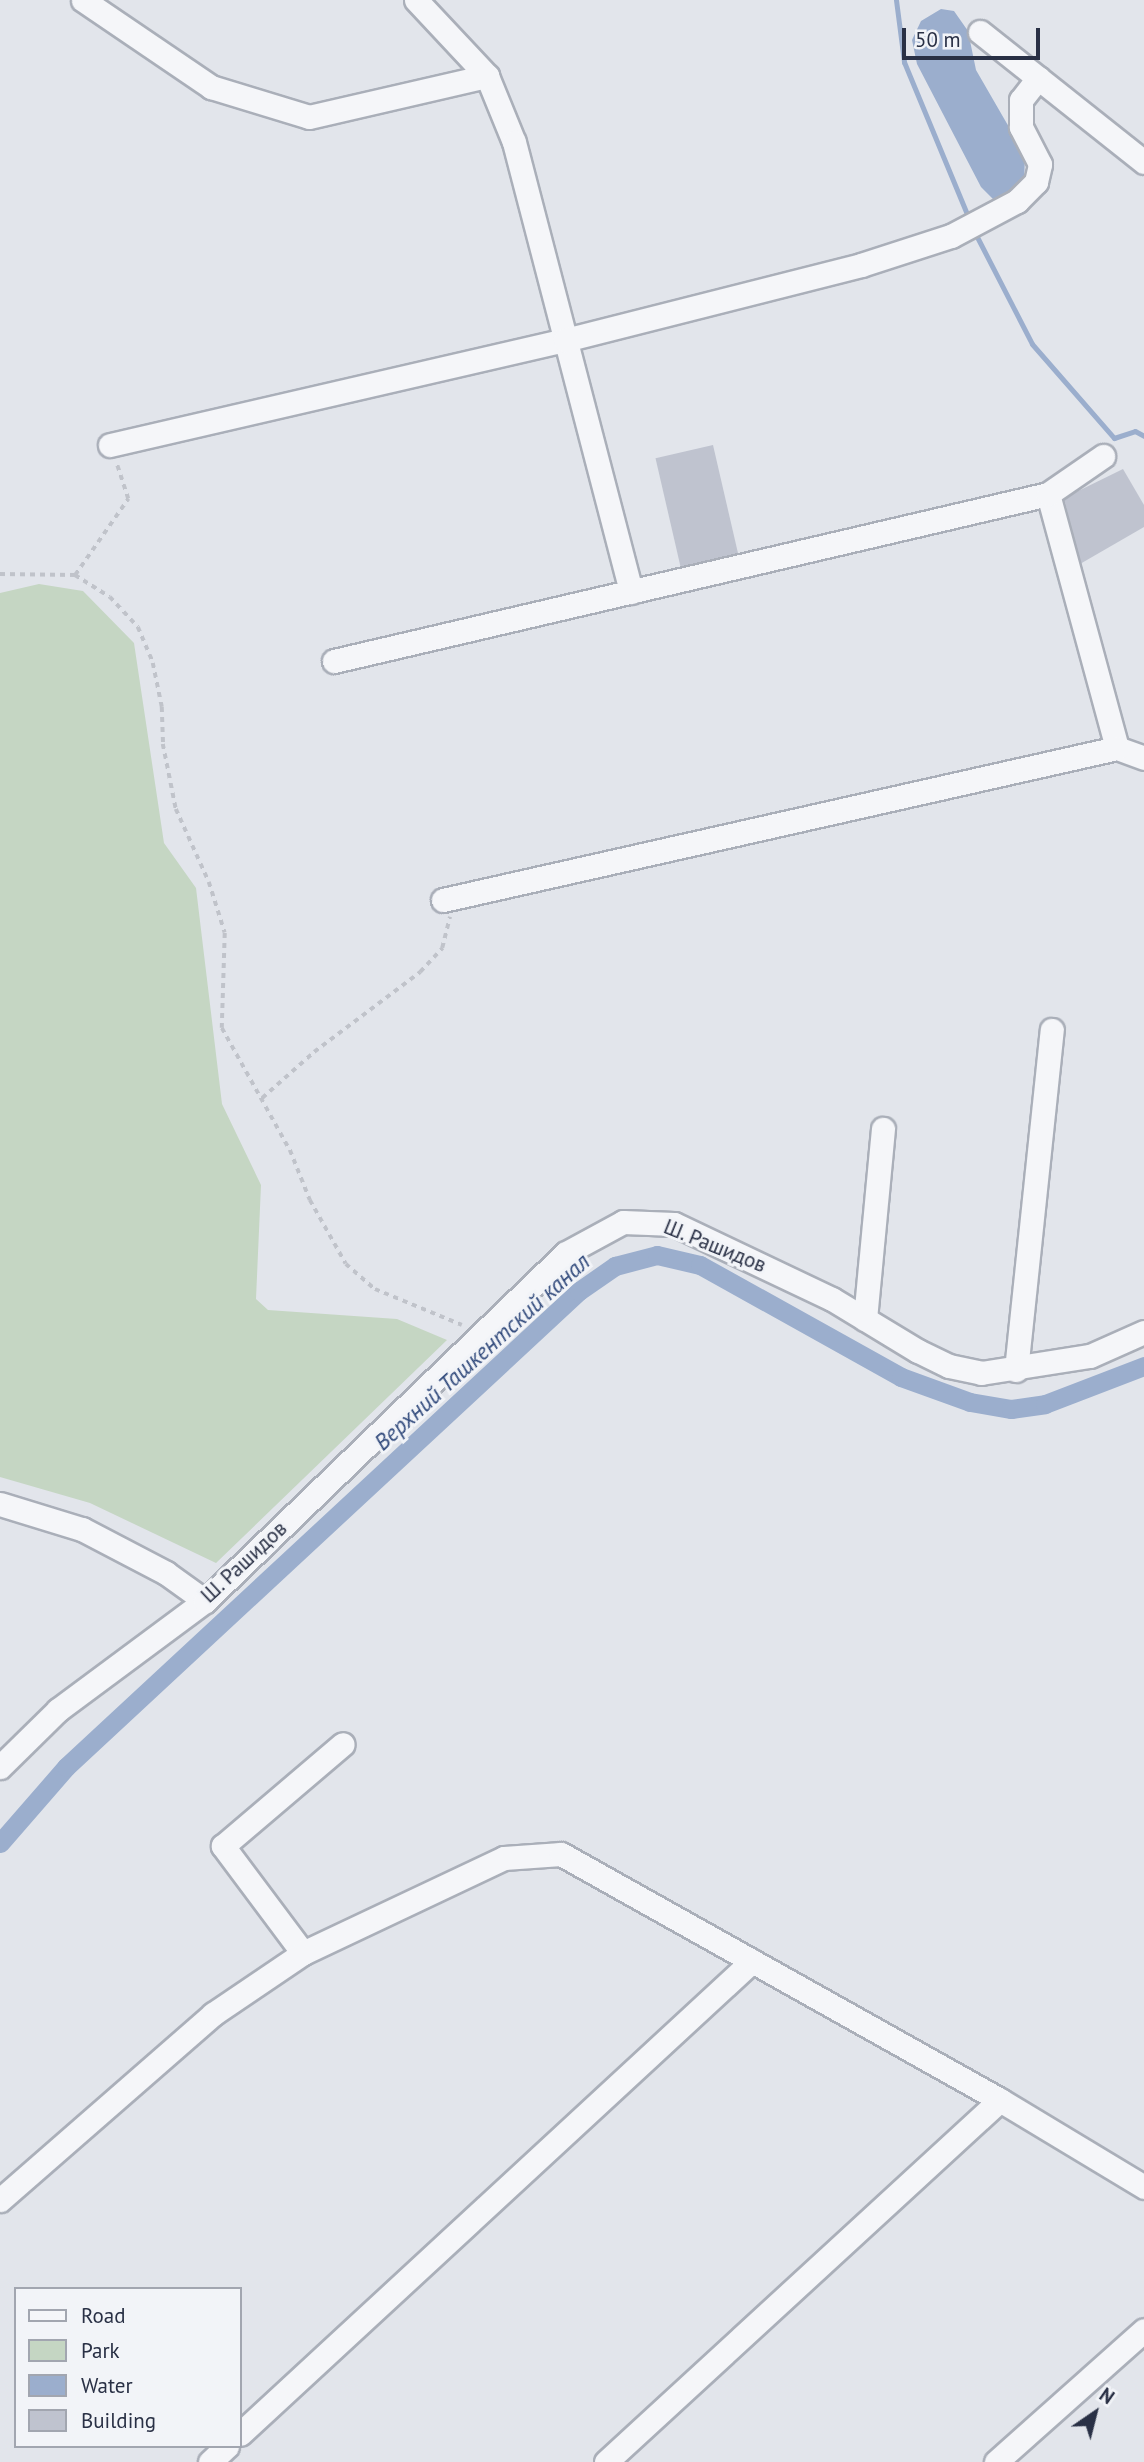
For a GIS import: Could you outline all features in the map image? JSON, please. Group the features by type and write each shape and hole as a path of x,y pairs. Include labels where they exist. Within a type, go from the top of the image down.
{"street":[{"path":"416,0 487,76 514,142 631,592"},
{"path":"94,3 211,88 309,117 487,76"},
{"path":"980,32 1144,162"},
{"path":"110,445 565,340 861,265 951,236 1017,201 1036,182 1040,163 1021,127 1021,100 1038,78"},
{"path":"334,661 1048,494 1103,456"},
{"path":"1048,494 1117,748"},
{"path":"443,900 1117,748 1144,758"},
{"path":"1017,1370 1052,1030"},
{"path":"865,1319 883,1129"},
{"name":"Ш. Рашидов","path":"0,1767 58,1710 205,1601 566,1253 623,1222 647,1220 674,1224 742,1253 949,1366 981,1373 1017,1370 1090,1356 1144,1332"},
{"path":"0,1504 82,1529 166,1573 205,1601"},
{"path":"303,1953 223,1846 343,1744"},
{"path":"0,2200 213,2014 303,1953 504,1858 561,1854 1139,2177"},
{"path":"242,2432 752,1961"},
{"path":"606,2462 1000,2100"},
{"path":"996,2462 1144,2330"},
{"path":"210,2462 225,2448"}],"path":[{"path":"75,575 128,499 110,445"},
{"path":"0,573 75,575 110,597 138,627 153,663 162,706 169,783 225,933 222,1028 262,1098 346,1264 375,1289 483,1333"},
{"path":"262,1098 314,1052 420,972 442,948 450,918 443,900"}],"green space":[{"path":"39,584 83,591 134,643 164,843 196,888 222,1104 261,1185 256,1299 268,1310 397,1319 447,1340 216,1563 90,1503 0,1477 0,593"}],"water":[{"path":"941,9 954,11 968,31 976,70 1025,155 1024,185 995,201 981,187 917,64 912,40 921,21"}],"building":[{"path":"713,445 738,555 681,568 656,458"},
{"path":"1123,469 1144,505 1144,527 1080,564 1064,498"}],"waterway":[{"path":"896,0 904,62 969,219"},
{"path":"974,231 1032,344 1114,438 1135,431 1144,436"},
{"name":"Верхний Ташкентский канал","path":"0,1843 66,1767 579,1291 615,1266 657,1255 700,1265 901,1377 970,1402 1011,1409 1045,1404 1144,1366"}]}
